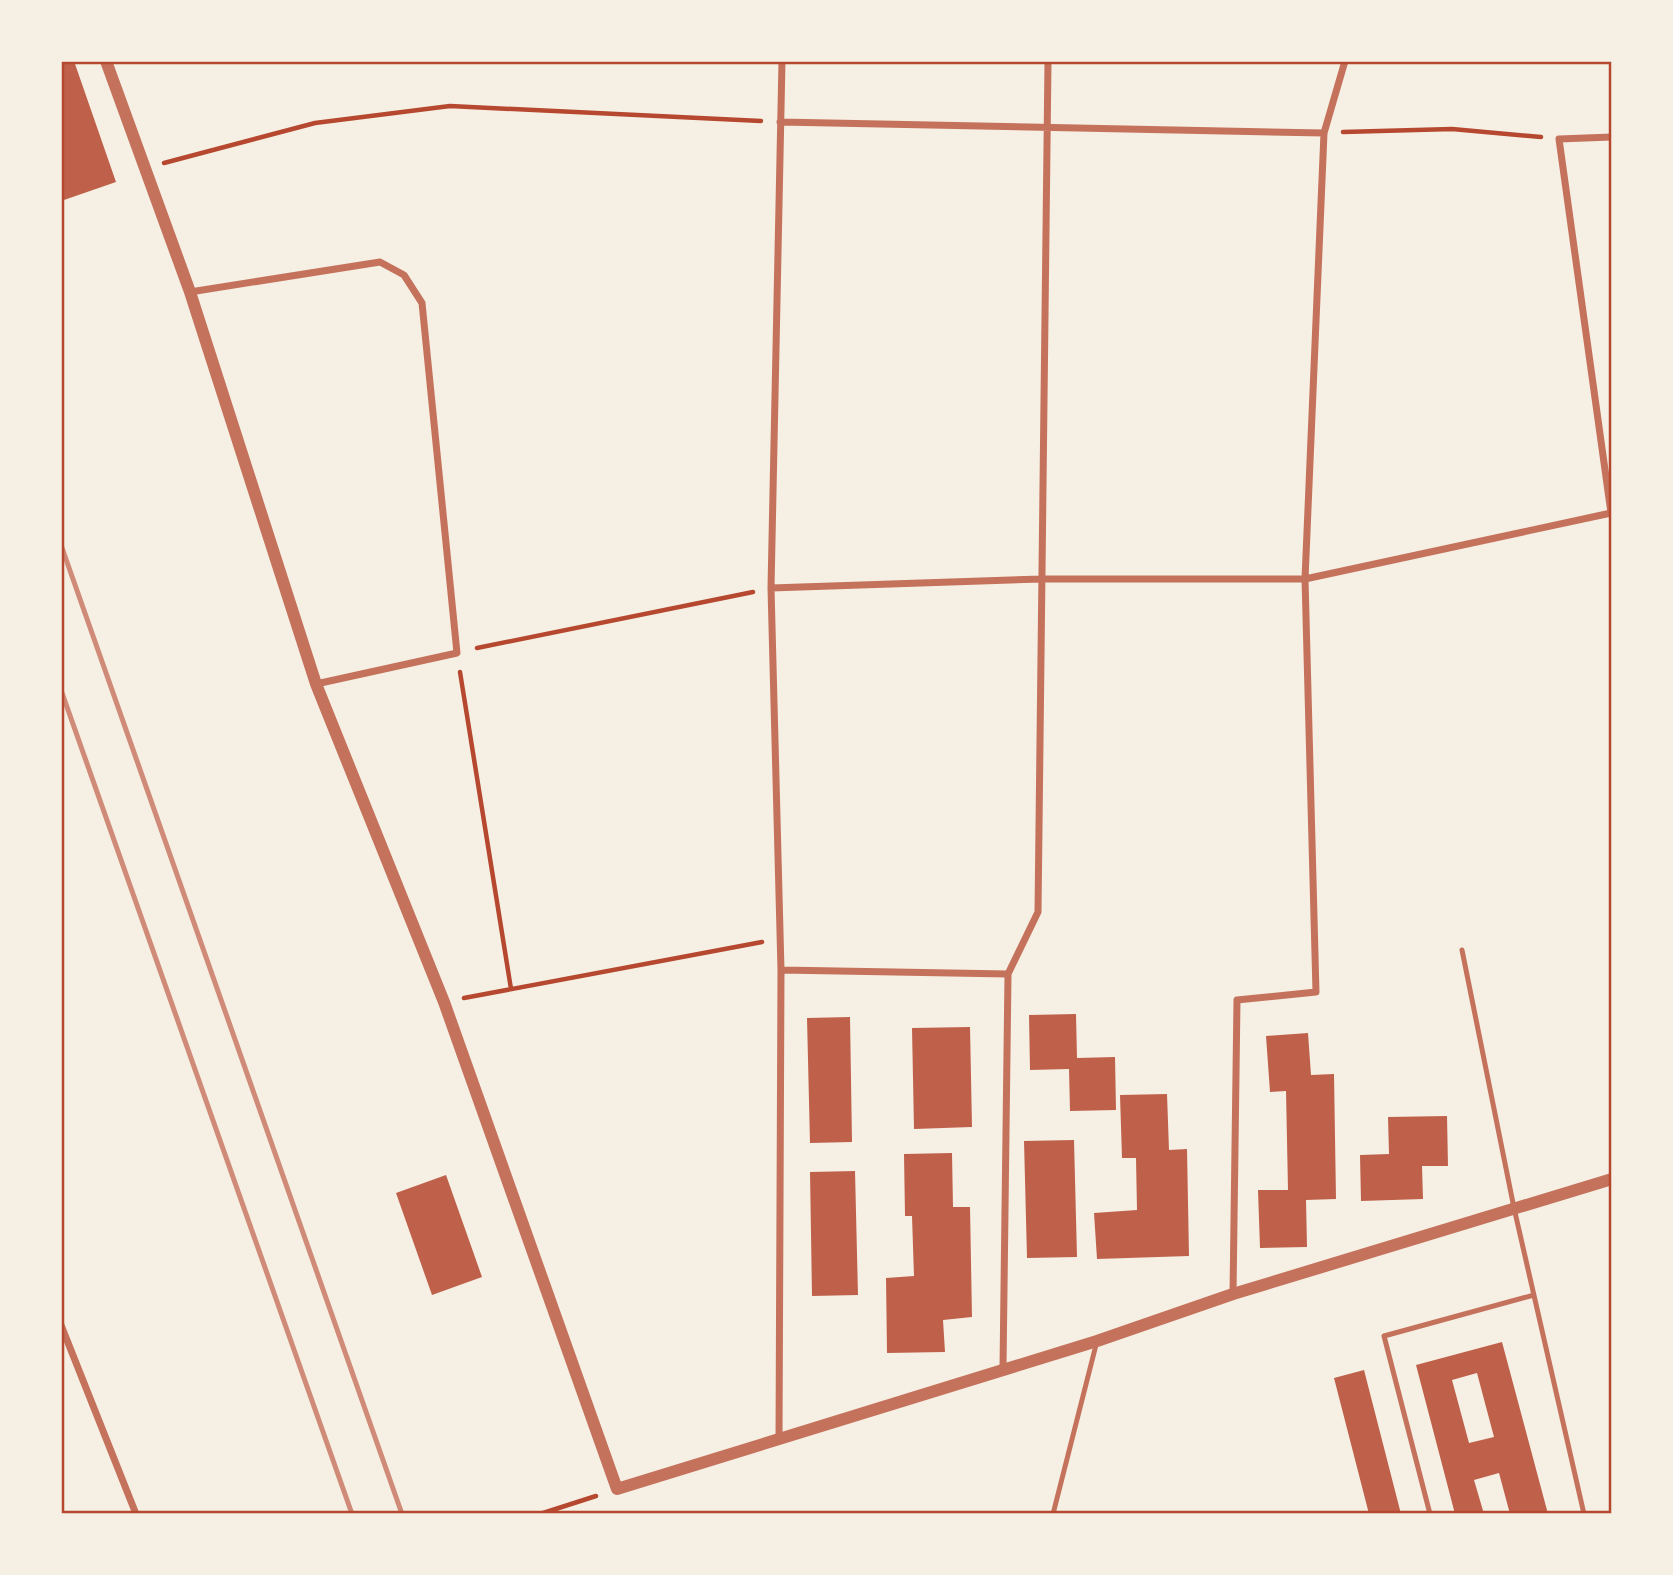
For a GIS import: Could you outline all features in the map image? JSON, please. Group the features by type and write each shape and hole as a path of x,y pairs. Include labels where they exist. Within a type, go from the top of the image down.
{"street":[{"path":"106,61 190,292 316,684 444,1002 617,1489 1097,1341 1233,1294 1612,1179"},
{"path":"779,1438 781,971 771,589 782,61"},
{"path":"1003,1368 1008,974 1038,912 1048,61"},
{"path":"1233,1294 1237,1000 1316,992 1305,579 1324,133 1345,61"},
{"path":"780,122 1324,133"},
{"path":"771,589 1042,579 1305,579 1611,513 1559,139 1612,137"},
{"path":"190,292 380,262 404,275 422,303 457,653 316,684"},
{"path":"781,971 1008,974"},
{"path":"61,1325 136,1514"}],"lane":[{"path":"1462,950 1514,1208 1584,1514"},
{"path":"1430,1514 1384,1336 1534,1295"},
{"path":"1053,1514 1097,1341"}],"path":[{"path":"61,63 67,61"},
{"path":"145,169 316,123 450,106 780,122"},
{"path":"1324,133 1452,129 1559,139"},
{"path":"511,989 457,653 771,589"},
{"path":"444,1002 780,939"},
{"path":"540,1514 617,1489"}],"building":[{"path":"61,61 74,61 116,182 64,200 61,192"},
{"path":"1076,1014 1077,1058 1115,1057 1116,1110 1070,1111 1069,1069 1030,1070 1029,1015"},
{"path":"850,1017 852,1142 810,1143 807,1018"},
{"path":"970,1027 972,1127 914,1129 912,1028"},
{"path":"1308,1033 1311,1075 1334,1074 1336,1199 1306,1200 1307,1247 1260,1248 1258,1190 1288,1190 1286,1091 1270,1092 1266,1036"},
{"path":"1167,1094 1169,1150 1187,1149 1189,1256 1097,1259 1094,1213 1137,1210 1136,1158 1122,1158 1120,1095"},
{"path":"1447,1116 1448,1166 1422,1166 1423,1199 1361,1201 1360,1155 1389,1154 1388,1117"},
{"path":"1074,1140 1077,1257 1027,1258 1024,1141"},
{"path":"952,1153 953,1207 970,1207 972,1317 943,1320 945,1352 887,1353 886,1278 914,1276 912,1216 905,1216 904,1154"},
{"path":"855,1171 858,1295 812,1296 810,1172"},
{"path":"446,1175 482,1277 432,1295 396,1193"},
{"path":"1502,1342 1548,1514 1510,1514 1499,1473 1474,1480 1484,1514 1455,1514 1416,1365","holes":["1477,1373 1494,1437 1469,1443 1452,1380"]},
{"path":"1364,1370 1401,1514 1369,1514 1334,1378"}],"railway":[{"path":"61,545 402,1514"},
{"path":"61,690 352,1514"}]}
